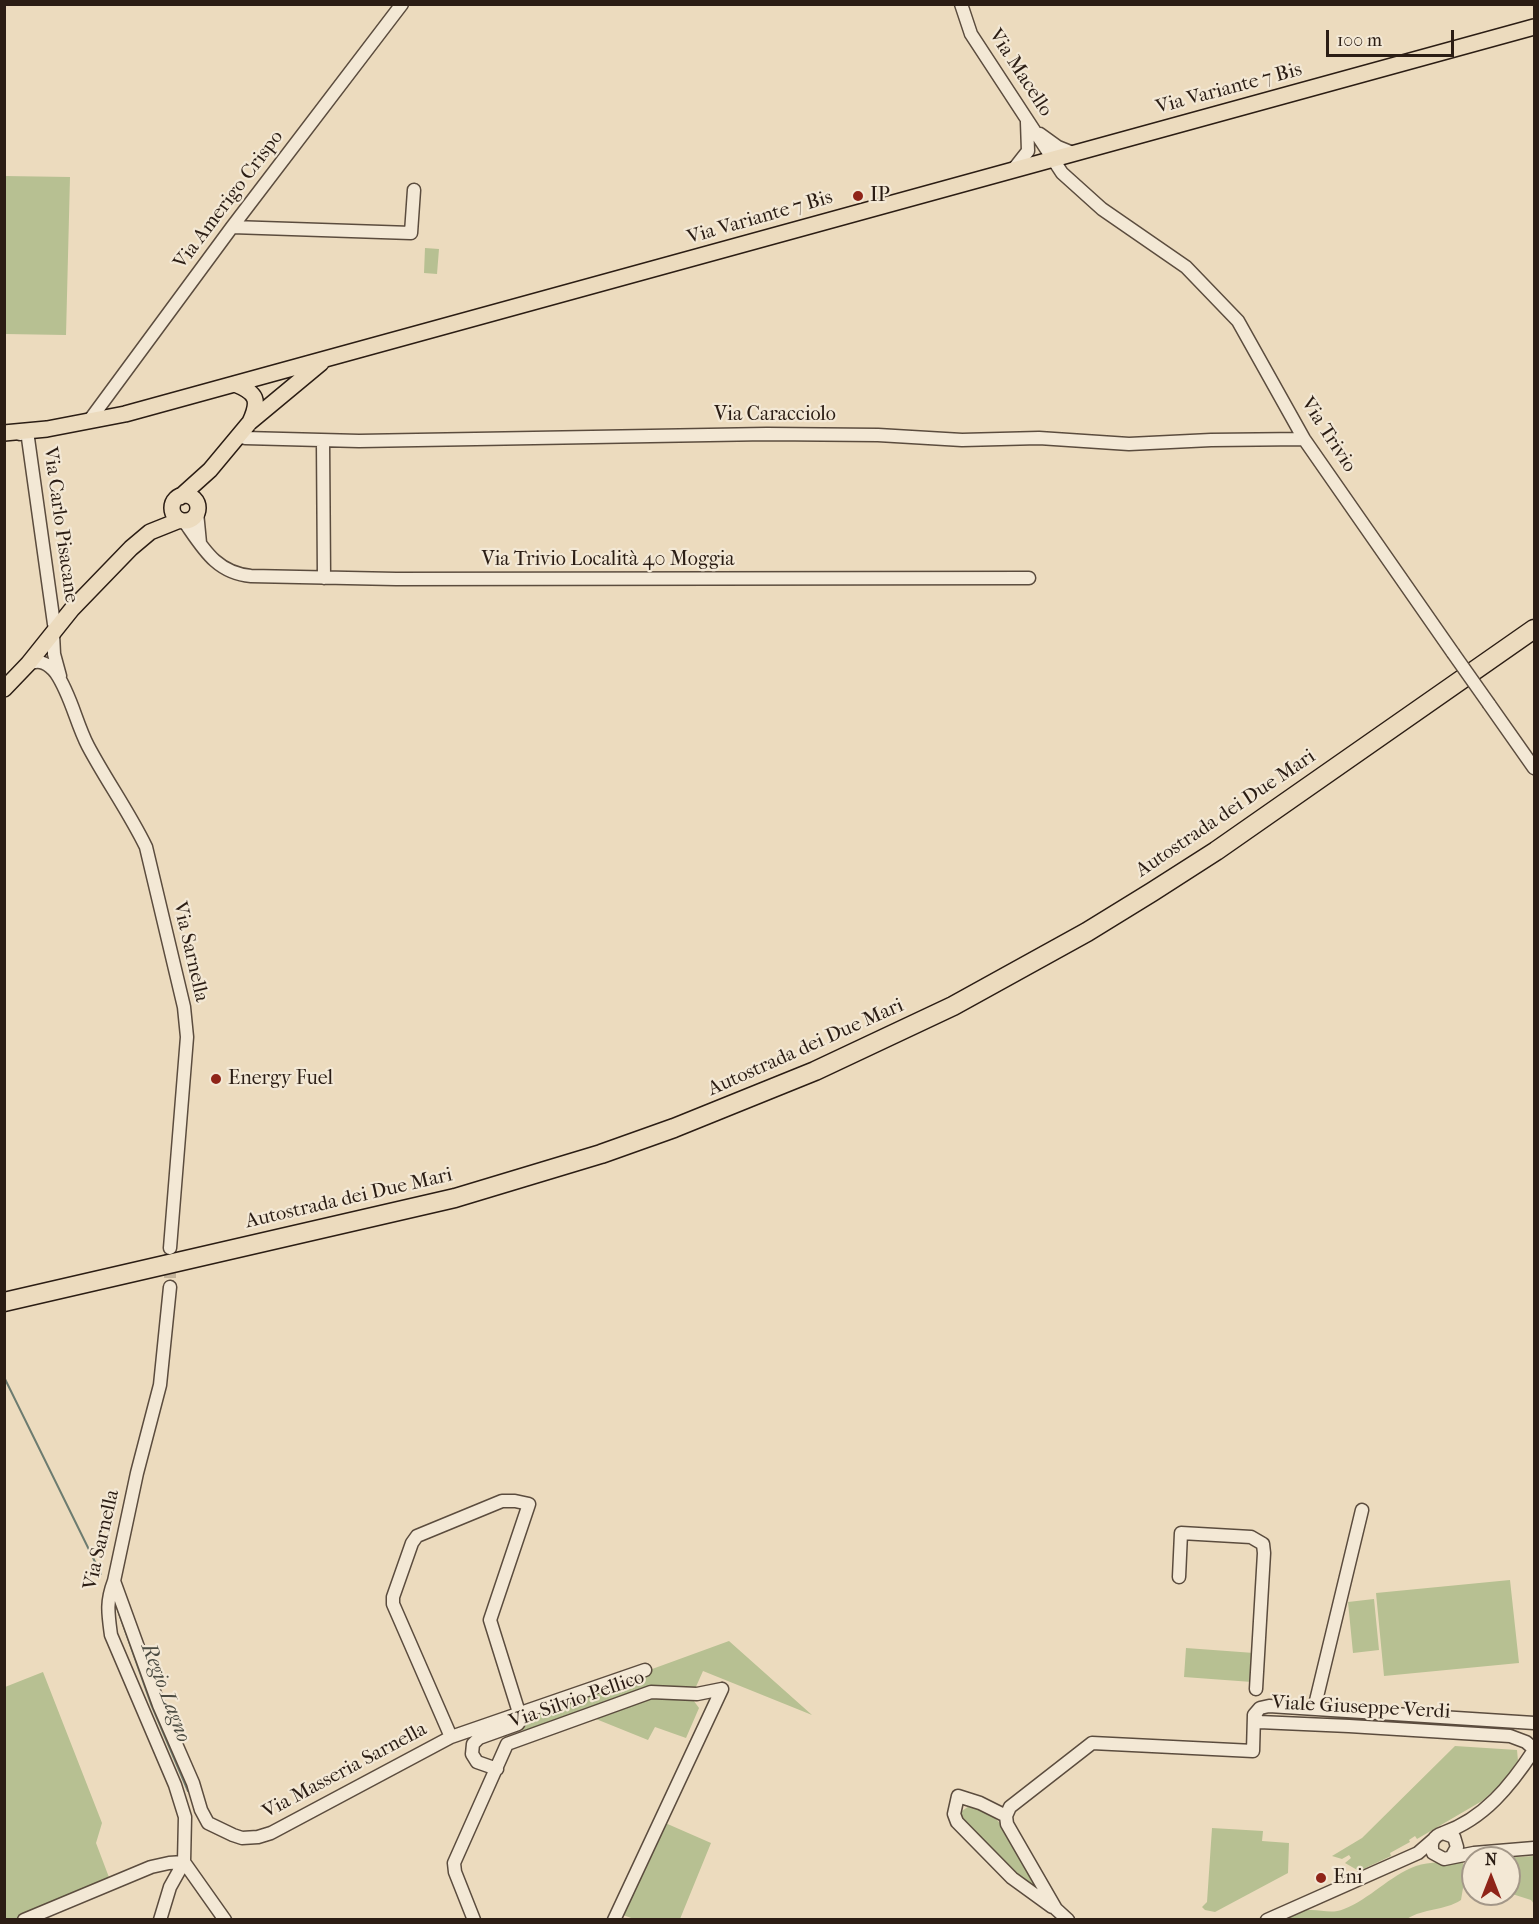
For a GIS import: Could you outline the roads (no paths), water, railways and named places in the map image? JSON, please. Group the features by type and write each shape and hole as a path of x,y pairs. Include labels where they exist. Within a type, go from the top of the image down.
{"highway":[{"name":"Autostrada dei Due Mari","path":"4,1302 455,1198 653,1136 815,1071 963,1000 1143,898 1216,850 1534,629"},
{"name":"Autostrada dei Due Mari","path":"4,1313 458,1209 605,1165 820,1082 958,1016 1101,937 1222,860 1534,643"}],"main road":[{"name":"Via Variante 7 Bis","path":"7,675 21,656 54,629 125,554 150,532 177,500 210,470 250,422 327,358 1534,27"},
{"path":"4,433 125,414 327,358"},
{"path":"235,384 292,386 289,376 280,371"},
{"path":"235,384 250,391 255,397 255,411 250,422"},
{"name":"Via Variante 7 Bis","path":"150,532 190,515 210,470"},
{"path":"192,498 190,515 174,514 177,500 192,498"},
{"name":"Via Variante 7 Bis","path":"4,689 28,664 47,652 54,629"},
{"name":"Via Variante 7 Bis","path":"7,675 47,652"}],"street":[{"name":"Via Amerigo Crispo","path":"89,421 232,227 402,4"},
{"name":"Via Macello","path":"961,4 971,34 1053,158"},
{"path":"1029,124 1059,147 1073,153"},
{"path":"1013,170 1028,151 1029,124"},
{"name":"Via Trivio","path":"1053,158 1062,173 1102,209 1186,267 1238,321 1304,439 1534,768"},
{"path":"232,227 411,233 414,190"},
{"path":"4,439 27,431"},
{"name":"Via Carlo Pisacane","path":"27,431 54,629"},
{"name":"Via Caracciolo","path":"245,438 323,441 767,434 878,435 963,440 1039,438 1130,444 1304,439"},
{"path":"323,441 324,578"},
{"name":"Via Trivio Località 40 Moggia","path":"190,515 200,544 221,567 239,575 324,578 1029,578"},
{"path":"47,652 62,686"},
{"path":"28,664 39,661 47,664 56,673 62,686"},
{"name":"Via Sarnella","path":"62,686 87,744 125,811 136,825 146,847 184,1007 187,1037 170,1248"},
{"name":"Via Sarnella","path":"170,1287 160,1386 137,1473 107,1610 111,1635 181,1802 185,1826 184,1862"},
{"path":"451,1737 393,1604 393,1597 412,1543 417,1536 492,1504 515,1501 529,1504 490,1620 520,1713"},
{"path":"1314,1709 1362,1510"},
{"path":"1179,1577 1181,1533 1251,1537 1263,1544 1256,1689"},
{"name":"Via Masseria Sarnella","path":"114,1581 143,1665 193,1783 201,1810 208,1823 242,1838 271,1833 451,1737 645,1670"},
{"name":"Via Silvio Pellico","path":"474,1920 455,1872 454,1863 507,1744 651,1692 697,1694 722,1689 615,1919"},
{"name":"Viale Giuseppe Verdi","path":"1534,1723 1269,1706 1260,1707 1254,1714 1258,1722 1510,1736 1526,1742 1534,1749"},
{"name":"Via Silvio Pellico","path":"497,1769 477,1762 472,1754 473,1744 478,1738 518,1724 521,1719 520,1713"},
{"path":"1056,1909 1007,1824 1006,1816 1010,1808 1092,1743 1253,1751 1254,1714"},
{"path":"1267,1920 1418,1853 1438,1837 1462,1827 1490,1805 1518,1776 1534,1749"},
{"path":"181,1802 196,1796"},
{"path":"1006,1816 980,1803 958,1796 954,1814 957,1822 1012,1878 1068,1920"},
{"path":"1418,1853 1444,1858 1455,1848 1462,1827"},
{"path":"1438,1837 1451,1835 1455,1848"},
{"path":"1437,1856 1432,1849 1438,1837"},
{"path":"1455,1848 1474,1853 1534,1848"},
{"path":"31,1918 151,1867 184,1862"},
{"path":"160,1920 170,1887 184,1862"},
{"path":"184,1862 225,1920"}],"waterway":[{"path":"4,1377 101,1574"},
{"name":"Regio Lagno","path":"116,1605 151,1704 188,1791"}],"tunnel":[{"path":"170,1248 170,1287"}],"place":[{"name":"IP","path":"858,196"},
{"name":"Energy Fuel","path":"216,1079"},
{"name":"Eni","path":"1321,1878"}]}
